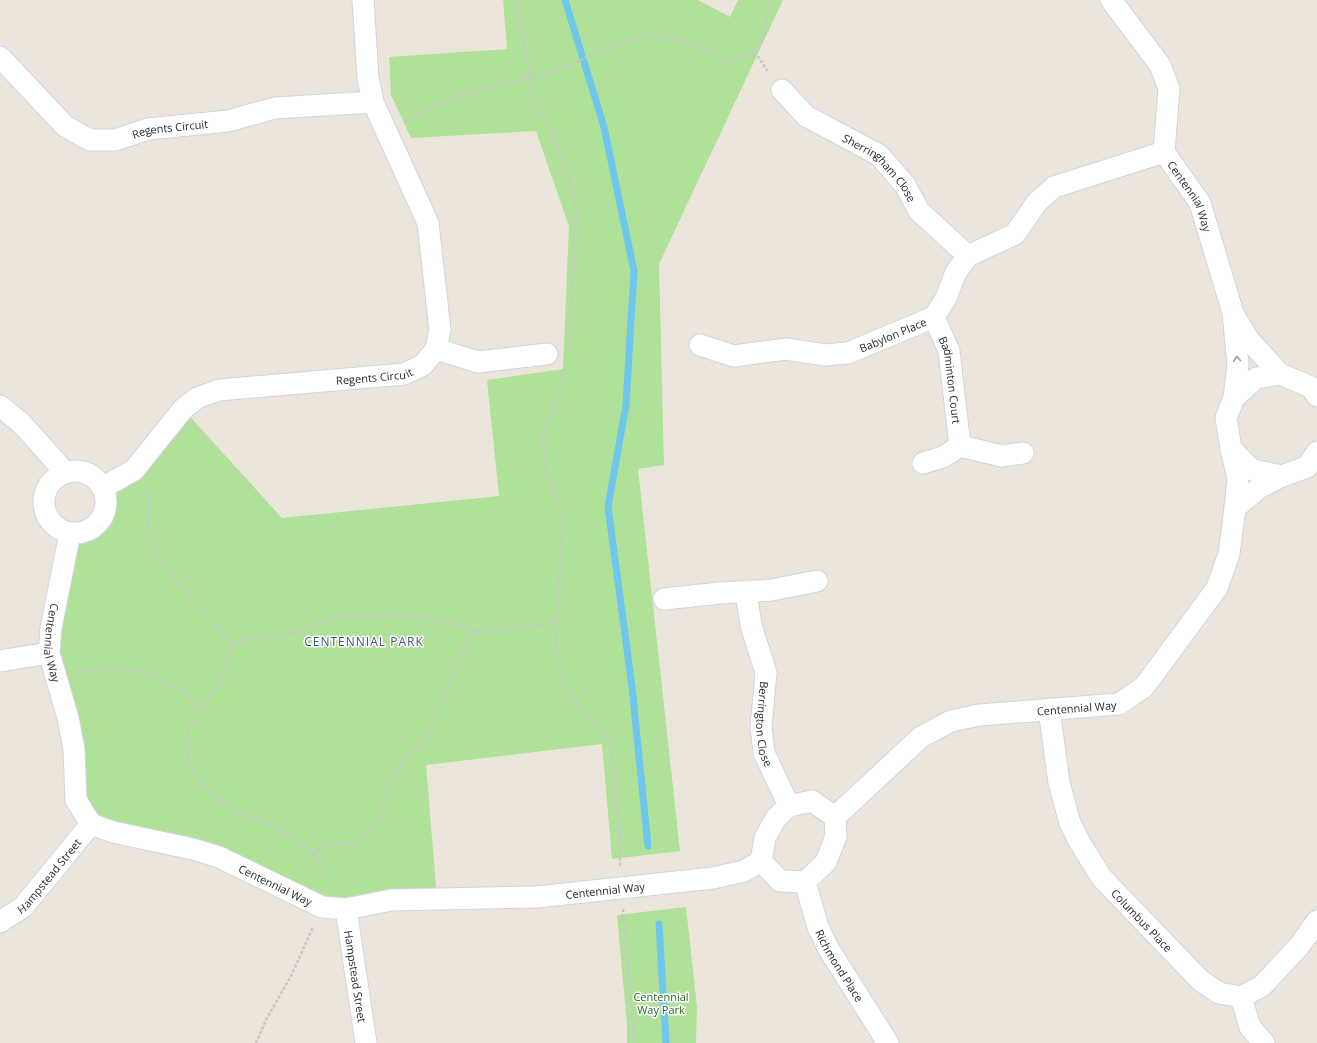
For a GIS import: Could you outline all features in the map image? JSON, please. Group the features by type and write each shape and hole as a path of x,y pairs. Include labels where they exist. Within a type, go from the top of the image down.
{"street":[{"name":"Regents Circuit","path":"102,488 134,470 183,409 196,398 219,390 404,374 423,365 436,349 440,330 428,223 373,102 368,78 363,0"},
{"name":"Centennial Way","path":"835,817 921,737 951,721 979,715 1119,704 1144,687 1217,588 1229,554 1236,508 1238,478 1226,418 1234,398 1238,364 1233,313 1200,203 1164,152 1169,89 1160,65 1111,0"},
{"name":"Regents Circuit","path":"0,57 65,126 90,140 114,140 148,129 228,121 275,108 373,102"},
{"name":"Sherringham Close","path":"782,90 806,116 879,156 905,185 918,211 968,256"},
{"name":"Babylon Place","path":"700,345 734,356 786,349 825,355 848,353 934,317 946,298 956,272 968,256 1015,234 1038,202 1054,187 1164,152"},
{"name":"Centennial Way","path":"1233,313 1249,340 1280,374 1315,388"},
{"name":"Badminton Court","path":"934,317 949,351 960,446"},
{"path":"436,349 478,362 547,354"},
{"name":"Centennial Way","path":"1234,398 1256,378 1280,374"},
{"path":"0,406 21,423 66,473"},
{"path":"923,463 943,456 960,446 1002,456 1023,453"},
{"path":"1231,449 1252,470 1282,476"},
{"path":"1236,508 1259,488 1282,476 1307,467 1317,452"},
{"path":"77,472 87,474 96,480 106,497 103,516 97,524 89,530 70,533 61,530 52,524 47,515 44,505 45,494 50,485 57,478 66,473 77,472"},
{"name":"Centennial Way","path":"70,533 51,628 49,653 54,676 68,718 74,749 76,800 91,824 113,832 193,849 219,857 322,907 346,909 391,900 537,898 713,878 744,871 761,861"},
{"path":"664,599 772,590 817,581"},
{"name":"Berrington Close","path":"746,592 751,625 766,673 761,727 764,753 789,806"},
{"path":"0,660 49,653"},
{"name":"Columbus Place","path":"1049,710 1059,783 1070,823 1080,843 1102,878 1200,980 1219,993 1241,997"},
{"path":"812,801 835,817 836,836 826,862 805,882 780,881 761,861 765,838 776,818 789,806 812,801"},
{"name":"Hampstead Street","path":"0,922 23,907 91,824"},
{"name":"Richmond Place","path":"805,882 818,927 828,948 888,1043"},
{"name":"Hampstead Street","path":"346,909 366,1043"},
{"path":"1264,1043 1250,1027 1241,997 1262,986 1300,945 1317,922"}],"path":[{"path":"386,130 450,99 471,91 530,78 572,64 597,52 641,37 657,36 681,41 729,60 741,58 755,52 764,36 769,8 773,0"},
{"path":"134,470 150,494 148,530 156,557 232,644"},
{"path":"232,644 251,637 274,636 299,632 331,618 357,614 428,617 474,630 498,631 558,622"},
{"path":"313,854 324,845 357,842 374,827 384,812 390,783 402,763 424,741 438,713 455,670 474,630"},
{"path":"232,644 218,686 201,708 187,732 188,758 198,780 218,798 238,813 269,824 294,838 313,854 324,865 327,880 322,907 292,974 266,1020 256,1043"},
{"path":"54,676 86,670 117,668 142,672 179,689 201,708"},
{"path":"561,671 564,683 573,699 602,730 610,743 619,820 621,888 634,1043"}],"green space":[{"path":"503,0 698,0 730,17 738,0 783,0 659,264 664,465 638,469 680,851 612,859 602,744 426,765 437,899 346,909 219,857 91,824 51,628 70,533 93,525 105,503 102,488 183,409 282,518 499,496 487,380 563,369 569,226 536,131 411,138 391,95 389,57 507,49"},
{"name":"Centennial Way Park","path":"686,907 697,1007 696,1043 627,1043 627,1025 617,915"}],"waterway":[{"path":"565,0 604,127 634,271 626,405 608,507 632,687 648,846"},
{"path":"659,924 666,1043"}],"district":[{"name":"CENTENNIAL PARK","path":"364,641"}]}
